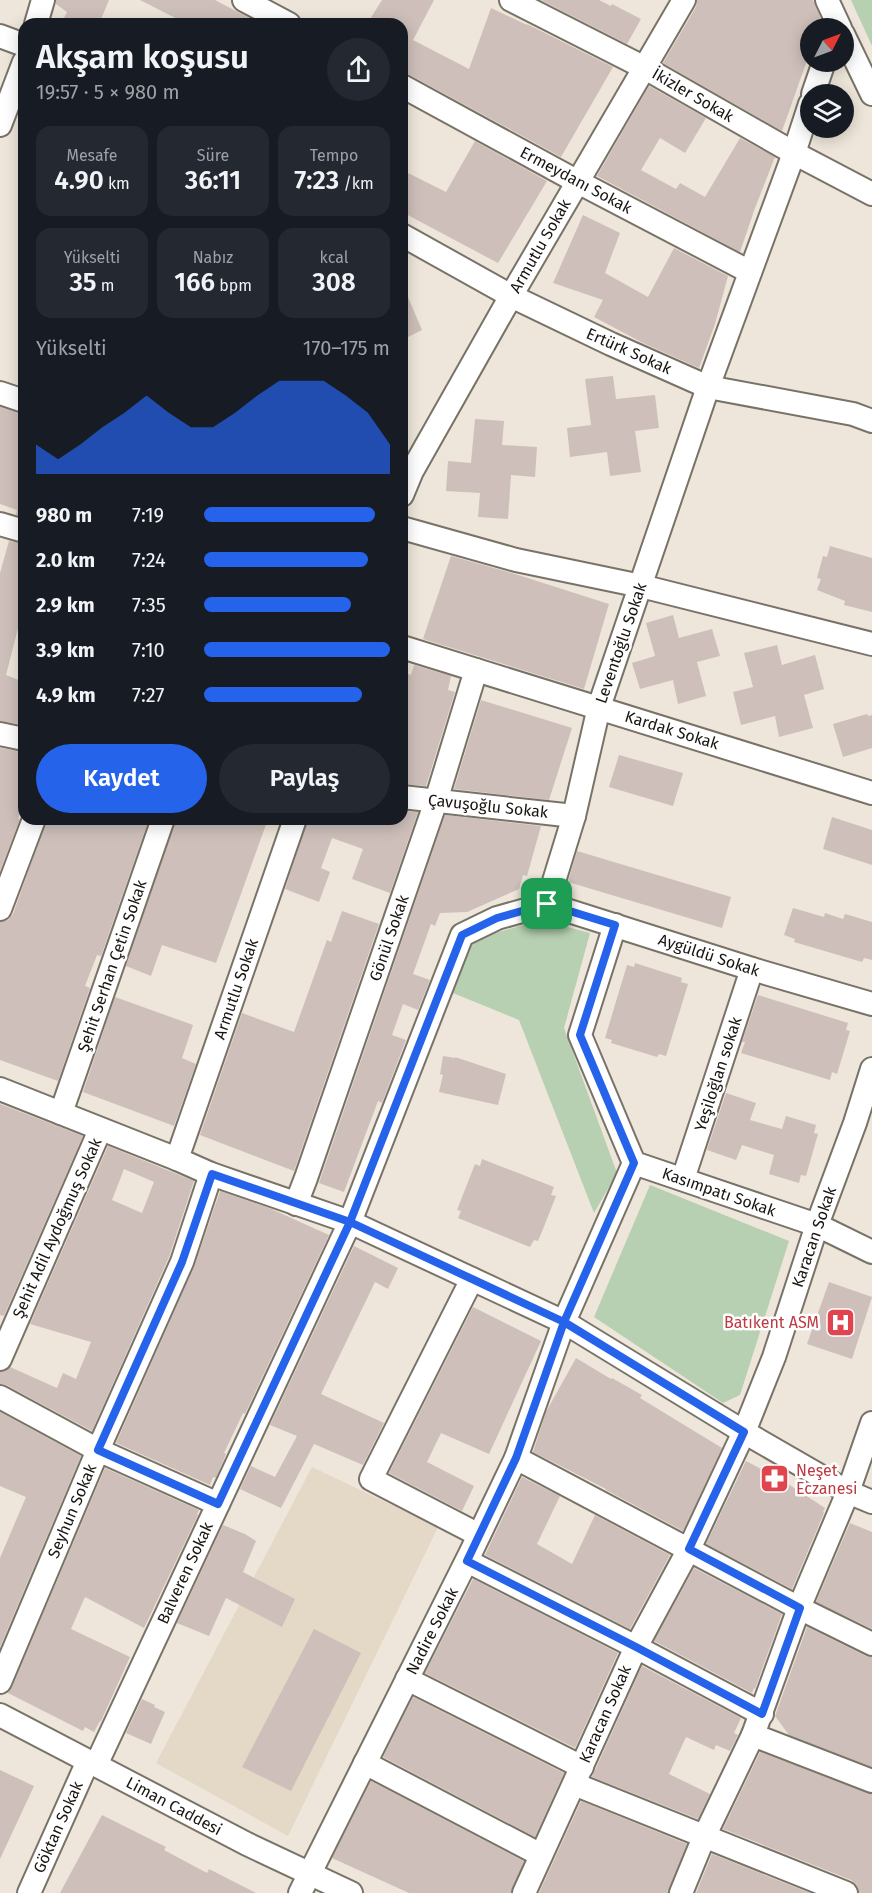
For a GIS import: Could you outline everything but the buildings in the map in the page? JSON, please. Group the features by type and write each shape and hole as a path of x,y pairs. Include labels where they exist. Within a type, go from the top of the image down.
{"street":[{"path":"38,18 43,0"},
{"path":"244,0 269,12"},
{"name":"İkizler Sokak","path":"511,0 645,68 794,153 872,194"},
{"name":"Armutlu Sokak","path":"408,481 511,296 684,0"},
{"path":"827,0 835,18"},
{"path":"0,36 18,43"},
{"path":"854,58 872,94"},
{"path":"0,125 18,78"},
{"name":"Ermeydanı Sokak","path":"408,89 750,272"},
{"path":"750,272 800,135"},
{"name":"Ertürk Sokak","path":"408,238 511,296 708,387 853,414 872,421"},
{"name":"Leventoğlu Sokak","path":"547,904 574,816 599,707 708,387 750,272"},
{"path":"0,393 18,399"},
{"path":"408,530 516,560 641,586 872,644"},
{"name":"Kardak Sokak","path":"408,649 872,793"},
{"name":"Gönül Sokak","path":"296,1204 436,801 476,670"},
{"path":"0,734 18,738"},
{"name":"Çavuşoğlu Sokak","path":"408,798 574,816"},
{"path":"0,909 32,825"},
{"name":"Şehit Serhan Çetin Sokak","path":"61,1113 161,825"},
{"name":"Armutlu Sokak","path":"177,1159 293,825"},
{"name":"Aygüldü Sokak","path":"547,904 872,1005"},
{"name":"Balveren Sokak","path":"92,1763 218,1504 350,1222 462,935 497,918 547,904"},
{"path":"615,925 580,1035 634,1163"},
{"name":"Yeşiloğlan sokak","path":"683,1179 752,969"},
{"name":"Karacan Sokak","path":"524,1893 636,1647 689,1549 744,1432 774,1357 817,1226 864,1126 872,1069"},
{"path":"0,1089 212,1174 350,1222 564,1322 744,1432 848,1492 872,1502"},
{"name":"Şehit Adil Aydoğmuş Sokak","path":"0,1359 100,1130"},
{"name":"Kasımpatı Sokak","path":"634,1163 817,1226 872,1252"},
{"name":"Nadire Sokak","path":"305,1883 467,1561 516,1458 564,1322 634,1163"},
{"name":"Seyhun Sokak","path":"0,1682 98,1450 182,1262 212,1174"},
{"path":"472,1279 371,1479 479,1535"},
{"path":"0,1397 98,1450 218,1504"},
{"path":"681,1893 704,1837 762,1714 800,1608 848,1492 872,1423"},
{"path":"516,1458 872,1644"},
{"path":"467,1561 762,1714"},
{"path":"408,1679 578,1775 704,1837 846,1893"},
{"name":"Liman Caddesi","path":"0,1715 247,1845 305,1883 351,1893"},
{"path":"753,1736 872,1781"},
{"name":"Göktan Sokak","path":"29,1893 92,1763"},
{"path":"365,1763 541,1855"}],"shaded area":[{"path":"312,1467 438,1527 288,1836 156,1763"}],"green space":[{"path":"851,0 872,0 872,46"},
{"path":"541,920 590,933 564,1028 617,1173 594,1213 519,1020 448,991 470,940"},
{"path":"650,1185 789,1241 740,1395 723,1403 594,1317"}],"place":[{"name":"Batıkent ASM","path":"840,1322"},
{"name":"Neşet Eczanesi","path":"775,1479"}],"route":[{"path":"547,904 497,918 462,935 350,1222 212,1174 182,1262 98,1450 218,1504 350,1222 564,1322 744,1432 689,1549 800,1608 762,1714 467,1561 516,1458 564,1322 634,1163 580,1035 615,925 547,904"}]}
